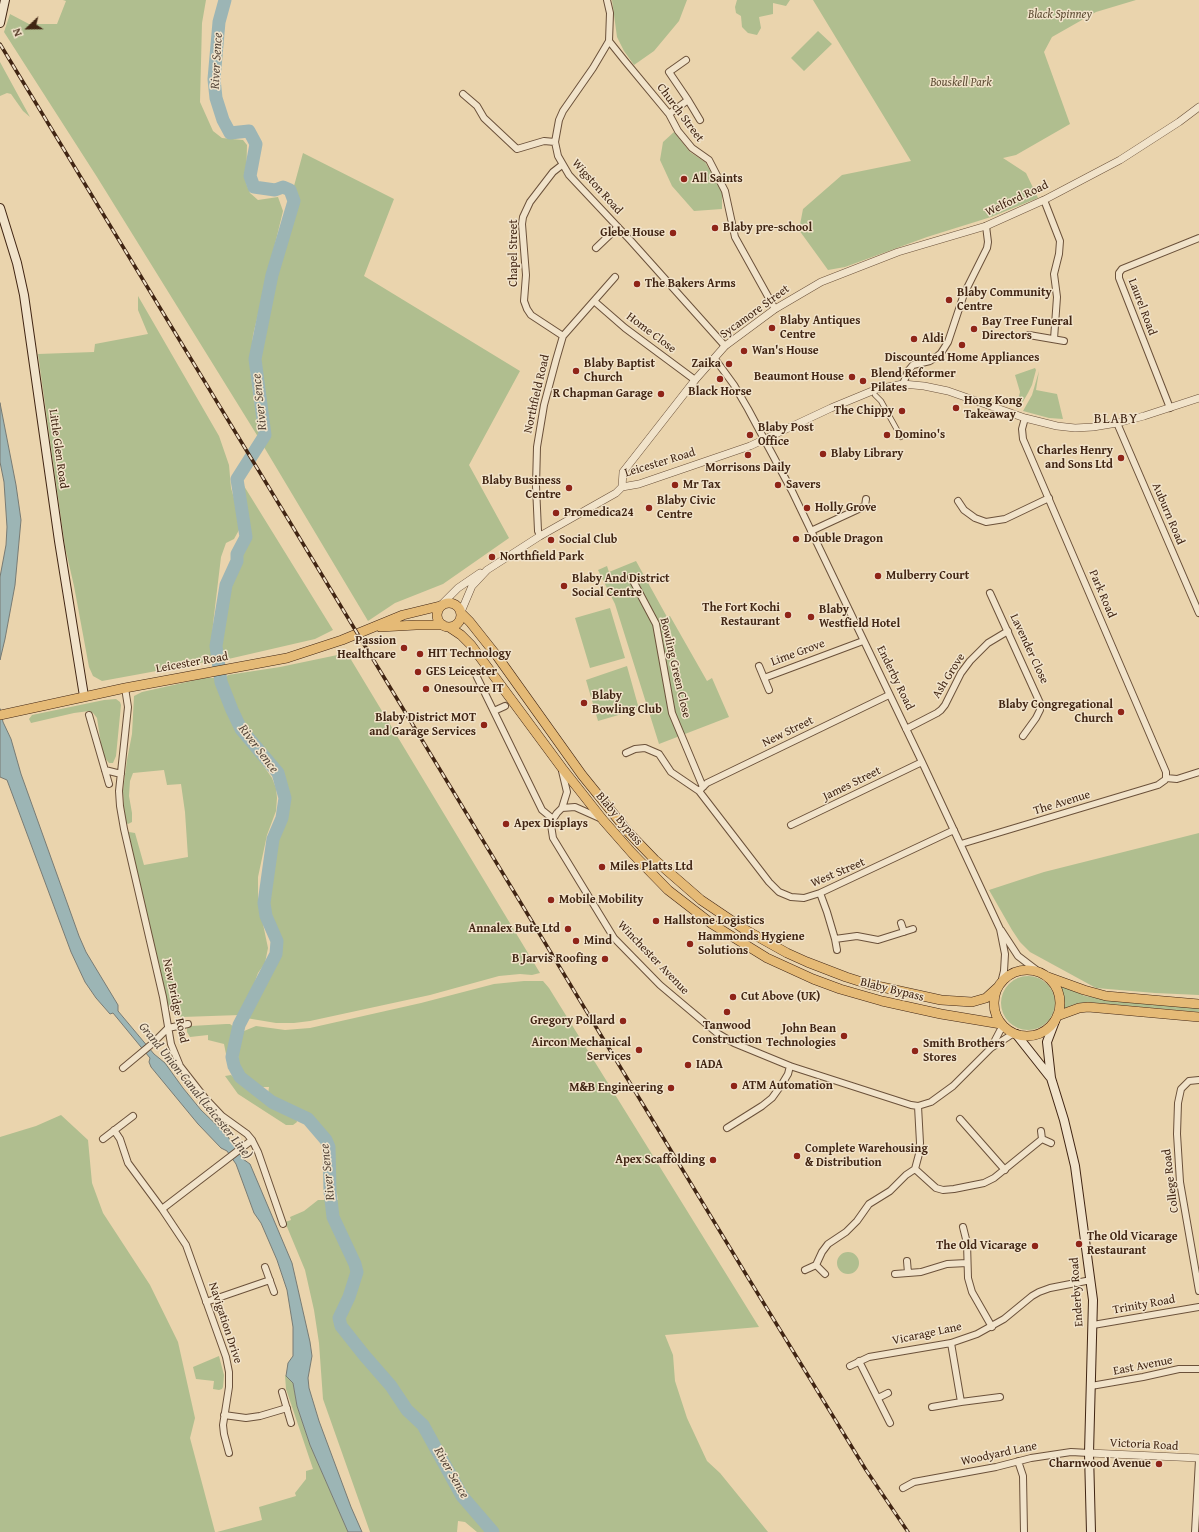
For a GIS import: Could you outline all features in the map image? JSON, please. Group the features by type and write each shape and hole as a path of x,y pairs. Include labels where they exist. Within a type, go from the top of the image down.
{"main road":[{"path":"0,23 5,0"},
{"name":"Little Glen Road","path":"0,208 24,294 59,541 84,696"},
{"path":"450,602 457,606 461,613 456,624 446,626 440,623 437,616 438,609 441,605 450,602"},
{"name":"Leicester Road","path":"0,715 84,696 287,658 342,640 410,612 441,605"},
{"name":"Blaby Bypass","path":"461,613 497,656 582,775 629,833 678,881 712,908 744,929 787,953 826,970 868,984 941,1000 972,1002 986,998 1000,985"},
{"name":"Leicester Road","path":"372,628 409,625 446,626"},
{"name":"Blaby Bypass","path":"446,626 461,635 471,645 562,768 603,820 645,867 668,890 712,924 767,958 813,979 882,1001 941,1014 1002,1024"},
{"path":"1051,1078 1015,1034 1002,1024 996,1015 994,1003 1000,985 1009,976 1017,972 1028,970 1043,974 1084,990 1106,996 1199,1004"},
{"path":"1043,974 1053,983 1058,992 1060,1004 1047,1042 1051,1078"},
{"path":"1015,1034 1026,1036 1037,1034 1047,1029 1056,1018 1081,1007 1088,1006 1199,1017"},
{"name":"Enderby Road","path":"1051,1078 1059,1101 1072,1150 1091,1280 1092,1325 1089,1453 1091,1532"}],"street":[{"path":"607,0 610,13 609,41"},
{"name":"Church Street","path":"609,41 670,114 678,132 692,148 709,160 725,191 735,237 775,309"},
{"name":"Wigston Road","path":"609,41 559,120 555,142 558,156 562,166 569,175 725,346"},
{"path":"686,60 669,72 700,120"},
{"path":"463,94 477,106 484,118 517,149 544,141 555,142"},
{"path":"670,114 688,100"},
{"name":"Welford Road","path":"903,384 908,371 913,365 936,357 941,353 948,342 964,294 987,248 988,242 986,226 1044,200 1120,160 1179,122 1199,107"},
{"name":"Chapel Street","path":"562,166 553,172 530,202 523,217 522,224 526,275 524,301 531,315 563,336"},
{"path":"1044,200 1060,241 1059,254 1054,274 1057,297 1054,339"},
{"name":"Sycamore Street","path":"622,487 623,472 695,380 725,346 775,309 821,282 898,252 986,226"},
{"path":"596,248 618,227"},
{"name":"Laurel Road","path":"1170,408 1119,278 1119,273 1122,269 1199,238"},
{"name":"Northfield Road","path":"540,536 538,531 536,447 544,405 563,336 615,277"},
{"name":"Home Close","path":"594,301 625,328 695,380"},
{"path":"1029,334 1064,341"},
{"name":"Enderby Road","path":"715,358 734,385 764,439 811,531 961,844 1000,929 1018,956 1043,974"},
{"name":"Leicester Road","path":"441,605 465,582 622,487 630,486 750,446 877,389 903,384 914,384 948,391 1025,418 1057,426 1075,428 1117,423 1199,398"},
{"path":"875,395 881,401 901,437"},
{"name":"Park Road","path":"1025,418 1022,429 1023,439 1166,772 1166,778"},
{"name":"Auburn Road","path":"1117,423 1199,613"},
{"path":"958,501 964,510 975,518 986,522 1005,518 1049,498"},
{"path":"811,531 865,506 866,499"},
{"name":"Leicester Road","path":"461,613 472,586 487,570"},
{"name":"Bowling Green Close","path":"632,577 656,624 672,713 701,789"},
{"name":"Lavender Close","path":"990,593 1040,703 1040,710 1036,718 1023,736"},
{"name":"Ash Grove","path":"906,729 941,710 961,673 970,661 988,643 1008,631"},
{"name":"Lime Grove","path":"764,678 863,641"},
{"name":"Lime Grove","path":"759,666 769,690"},
{"path":"476,675 542,810 553,818 562,808 567,792 562,768"},
{"name":"New Bridge Road","path":"125,688 128,707 119,791 120,806 175,1056 184,1073 205,1098 222,1116 247,1134 252,1140 279,1209 283,1224"},
{"name":"New Street","path":"701,789 707,783 889,695"},
{"path":"494,711 505,706"},
{"path":"89,715 95,726 109,784"},
{"path":"626,753 635,749 645,748 659,754 671,772 701,789"},
{"name":"James Street","path":"791,826 922,762"},
{"path":"105,770 121,774"},
{"path":"1166,778 1177,778 1199,772"},
{"name":"The Avenue","path":"961,844 1158,785 1166,778"},
{"name":"West Street","path":"701,789 774,887 792,897 804,898 820,894 954,830"},
{"path":"562,808 574,807 603,820"},
{"name":"Winchester Avenue","path":"553,818 551,825 552,833 558,847 614,938 660,986 708,1027 734,1043 790,1066 910,1105 918,1106"},
{"path":"820,894 828,912 837,950"},
{"path":"901,923 904,932"},
{"path":"835,939 857,936 878,940 912,929"},
{"name":"Enderby Road","path":"1000,929 1005,954 1004,971 1000,985"},
{"path":"123,1068 154,1043 168,1028 188,1024"},
{"path":"991,1048 1002,1024"},
{"path":"805,1270 816,1265 822,1252 828,1244 853,1225 869,1204 890,1191 915,1169 920,1149 918,1106 931,1102 953,1086 991,1048 1015,1034"},
{"path":"727,1128 772,1098 782,1084 790,1066"},
{"name":"College Road","path":"1199,1080 1189,1081 1181,1089 1178,1104 1177,1134 1180,1182 1199,1291"},
{"path":"103,1139 133,1116"},
{"path":"960,1119 1005,1170"},
{"name":"Navigation Drive","path":"114,1130 120,1139 128,1164 162,1209 186,1245 226,1357 229,1372 229,1387 224,1415 224,1434 229,1453"},
{"path":"1041,1131 1042,1139"},
{"path":"915,1169 936,1188 943,1190 984,1183 998,1176 1042,1139"},
{"path":"1042,1139 1051,1143"},
{"path":"162,1209 252,1140"},
{"path":"963,1227 967,1243 968,1278 972,1292 992,1327"},
{"path":"907,1261 908,1273"},
{"path":"895,1274 921,1272 947,1264 967,1262"},
{"path":"816,1265 824,1274"},
{"path":"265,1267 274,1292"},
{"path":"206,1302 270,1280"},
{"name":"Vicarage Lane","path":"850,1366 869,1357 951,1342 977,1334 992,1327 1039,1292 1050,1288 1091,1280"},
{"name":"Trinity Road","path":"1092,1325 1199,1307"},
{"path":"951,1342 961,1402"},
{"path":"859,1361 890,1423"},
{"name":"East Avenue","path":"1091,1386 1179,1369 1199,1369"},
{"path":"282,1392 291,1424"},
{"path":"878,1398 888,1393"},
{"path":"932,1408 961,1402 1000,1397"},
{"path":"224,1415 246,1418 260,1416 286,1408"},
{"name":"Woodyard Lane","path":"903,1488 914,1482 1070,1452 1089,1453"},
{"name":"Victoria Road","path":"1089,1453 1199,1459"},
{"path":"1195,1532 1199,1459"},
{"path":"1018,1462 1023,1476 1024,1532"},
{"path":"911,1475 914,1482"}],"green space":[{"path":"63,0 206,0 202,23 200,102 213,131 222,138 243,140 247,145 246,183 250,193 258,200 278,197 283,211 253,335 250,367 254,401 260,424 260,440 97,177 4,32 10,14 29,24 57,24 66,1"},
{"path":"612,0 687,0 679,21 654,51 634,65 624,51 617,37"},
{"path":"737,0 790,0 786,6 773,3 773,14 759,17 761,28 757,35 748,33 742,27 741,16 736,13 735,7"},
{"name":"Bouskell Park","path":"813,0 1136,0 1096,12 1052,37 1044,52 1070,124 1016,155 1003,158 1026,173 1038,198 991,217 927,237 845,267 828,270 799,230 803,209 842,175 911,161"},
{"path":"818,31 832,44 804,71 791,58"},
{"path":"0,62 30,117 23,111 11,94 7,93 0,96"},
{"path":"674,132 690,152 705,162 722,191 722,209 694,211 672,186 660,160 663,142"},
{"path":"303,153 394,199 364,276 520,371 469,465 509,538 443,584 395,603 368,621 264,447 266,424 257,371 265,314 279,241"},
{"path":"138,296 219,436 229,465 231,488 238,512 239,530 234,539 226,543 221,557 213,624 211,661 102,681 93,676 89,667 65,547 38,354 94,352 95,344 148,334 138,310"},
{"path":"1035,368 1036,370 1032,385 1018,409 1016,408 1020,392 1015,375"},
{"path":"1039,371 1036,390 1057,394 1063,419 1049,418 1023,411 1032,395"},
{"path":"244,486 333,630 315,639 224,660 221,659 219,650 223,638 229,574 234,562 245,545 249,534 241,496"},
{"path":"636,561 667,617 670,616 707,681 712,678 729,717 659,744 615,604 598,570 607,566 609,572"},
{"path":"610,608 625,658 590,668 575,618"},
{"path":"347,653 540,973 532,975 520,974 499,976 430,995 310,1021 276,1023 246,1018 261,992 279,952 277,931 265,902 274,842 286,811 286,794 280,772 268,755 242,727 222,681 228,675 280,667"},
{"path":"627,666 639,709 598,721 586,680"},
{"path":"205,678 215,678 233,722 272,778 276,788 276,811 267,835 258,877 258,900 268,948 265,963 258,973 245,1009 240,1015 182,1017 175,1015 168,1007 129,836 129,832 135,833 144,865 188,857 185,812 181,784 167,785 164,770 133,773 130,781 129,796 132,822 128,824 125,822 123,791 132,734 134,696 142,692"},
{"path":"116,699 121,705 116,756 113,763 109,763 102,751 97,718 93,713 89,711 74,713 31,723 29,719 32,715 104,700"},
{"path":"1199,833 1199,995 1096,988 1030,952 1020,942 1012,930 989,890 1044,872"},
{"path":"1023,976 1033,976 1043,980 1051,988 1055,998 1055,1008 1051,1018 1043,1026 1033,1030 1023,1030 1013,1026 1005,1018 1001,1008 1001,998 1005,988 1013,980"},
{"path":"543,981 549,988 759,1327 665,1335 673,1355 675,1381 687,1418 707,1461 720,1473 768,1532 477,1532 465,1522 458,1521 457,1532 370,1532 323,1399 319,1343 314,1310 305,1270 285,1222 291,1220 290,1217 304,1211 318,1200 338,1200 337,1193 333,1190 335,1163 334,1147 328,1134 309,1115 290,1109 274,1100 268,1094 269,1087 259,1087 250,1082 240,1070 238,1059 240,1040 244,1031 256,1026 285,1030 310,1028 421,1003 494,984"},
{"path":"1062,986 1085,996 1199,1008 1199,1012 1087,1002 1075,1004 1063,1009 1063,997 1060,988"},
{"path":"230,1024 234,1027 233,1039 229,1045 231,1065 229,1069 224,1044 208,1040 208,1035 190,1037 187,1032 187,1028 191,1026"},
{"path":"231,1075 246,1088 276,1109 296,1118 297,1122 293,1125 286,1125 238,1094 225,1076"},
{"path":"61,1115 88,1140 92,1183 103,1213 150,1285 178,1342 195,1418 190,1438 215,1532 0,1532 0,1137 36,1126"},
{"path":"848,1252 852,1253 858,1259 858,1267 852,1273 848,1274 844,1273 838,1267 837,1263 838,1259 844,1253"},
{"path":"219,1356 224,1375 223,1387 219,1390 213,1389 214,1381 196,1379 193,1367"},
{"path":"285,1375 293,1383 297,1406 310,1445 348,1532 217,1532 262,1520 259,1507 296,1496 295,1493 306,1479 306,1471 313,1469 286,1389"}],"water":[{"path":"0,403 16,485 21,520 15,585 0,660 0,577 6,545 7,527 4,482 0,462"},
{"path":"0,709 3,722 11,739 21,774 79,936 86,952 118,1005 118,1011 154,1054 165,1063 201,1110 226,1134 243,1159 250,1164 292,1263 312,1356 308,1378 309,1388 319,1421 351,1507 362,1532 348,1532 310,1445 297,1406 293,1383 286,1376 288,1363 293,1356 293,1327 287,1290 277,1260 261,1223 254,1213 236,1164 227,1151 221,1148 198,1124 151,1067 149,1062 150,1058 113,1013 110,1014 96,998 85,982 71,952 7,780 0,777"}],"waterway":[{"name":"River Sence","path":"225,0 219,22 214,79 216,98 223,120 230,133 249,131 256,144 250,176 254,187 275,190 283,187 290,190 294,201 272,275 255,359 265,435 237,479 246,537 237,554 237,561 226,585 216,646 221,682 232,710 241,729 278,773 285,798 282,818 273,839 264,903 266,916 277,941 276,954 239,1025 232,1057 234,1066 240,1077 272,1102 308,1119 326,1140 329,1147 330,1191 333,1217 355,1264 357,1272 349,1297 339,1318 341,1326 391,1386 407,1410 423,1425 462,1496 493,1532"}],"railway":[{"path":"0,44 747,1276 866,1470 908,1532"}],"place":[{"name":"All Saints","path":"684,179"},
{"name":"Blaby pre-school","path":"715,228"},
{"name":"Glebe House","path":"673,233"},
{"name":"The Bakers Arms","path":"637,284"},
{"name":"Blaby Community Centre","path":"949,300"},
{"name":"Blaby Antiques Centre","path":"772,328"},
{"name":"Bay Tree Funeral Directors","path":"974,329"},
{"name":"Aldi","path":"914,339"},
{"name":"Discounted Home Appliances","path":"962,345"},
{"name":"Wan's House","path":"744,351"},
{"name":"Zaika","path":"729,364"},
{"name":"Blaby Baptist Church","path":"576,371"},
{"name":"Beaumont House","path":"852,377"},
{"name":"Black Horse","path":"720,379"},
{"name":"Blend Reformer Pilates","path":"863,381"},
{"name":"R Chapman Garage","path":"661,394"},
{"name":"Hong Kong Takeaway","path":"956,408"},
{"name":"The Chippy","path":"902,411"},
{"name":"Blaby Post Office","path":"750,435"},
{"name":"Domino's","path":"887,435"},
{"name":"Blaby Library","path":"823,454"},
{"name":"Morrisons Daily","path":"748,455"},
{"name":"Charles Henry and Sons Ltd","path":"1121,458"},
{"name":"Mr Tax","path":"675,485"},
{"name":"Savers","path":"778,485"},
{"name":"Blaby Business Centre","path":"569,488"},
{"name":"Blaby Civic Centre","path":"649,508"},
{"name":"Holly Grove","path":"807,508"},
{"name":"Promedica24","path":"556,513"},
{"name":"Double Dragon","path":"796,539"},
{"name":"Social Club","path":"551,540"},
{"name":"Northfield Park","path":"492,557"},
{"name":"Mulberry Court","path":"878,576"},
{"name":"Blaby And District Social Centre","path":"564,586"},
{"name":"The Fort Kochi Restaurant","path":"788,615"},
{"name":"Blaby Westfield Hotel","path":"811,617"},
{"name":"Passion Healthcare","path":"404,648"},
{"name":"HIT Technology","path":"420,654"},
{"name":"GES Leicester","path":"418,672"},
{"name":"Onesource IT","path":"426,689"},
{"name":"Blaby Bowling Club","path":"584,703"},
{"name":"Blaby Congregational Church","path":"1121,712"},
{"name":"Blaby District MOT and Garage Services","path":"484,725"},
{"name":"Apex Displays","path":"506,824"},
{"name":"Miles Platts Ltd","path":"602,867"},
{"name":"Mobile Mobility","path":"551,900"},
{"name":"Hallstone Logistics","path":"656,921"},
{"name":"Annalex Bute Ltd","path":"568,929"},
{"name":"Mind","path":"576,941"},
{"name":"Hammonds Hygiene Solutions","path":"690,944"},
{"name":"B Jarvis Roofing","path":"605,959"},
{"name":"Cut Above (UK)","path":"733,997"},
{"name":"Tanwood Construction","path":"727,1012"},
{"name":"Gregory Pollard","path":"623,1021"},
{"name":"John Bean Technologies","path":"844,1036"},
{"name":"Aircon Mechanical Services","path":"639,1050"},
{"name":"Smith Brothers Stores","path":"915,1051"},
{"name":"IADA","path":"688,1065"},
{"name":"ATM Automation","path":"734,1086"},
{"name":"M&B Engineering","path":"671,1088"},
{"name":"Complete Warehousing & Distribution","path":"797,1156"},
{"name":"Apex Scaffolding","path":"713,1160"},
{"name":"The Old Vicarage Restaurant","path":"1079,1244"},
{"name":"The Old Vicarage","path":"1035,1246"},
{"name":"Charnwood Avenue","path":"1159,1464"}],"district":[{"name":"BLABY","path":"1116,419"}],"park label":[{"name":"Black Spinney","path":"1060,15"}],"water label":[{"name":"Grand Union Canal (Leicester Line)","path":"195,1091"}]}
